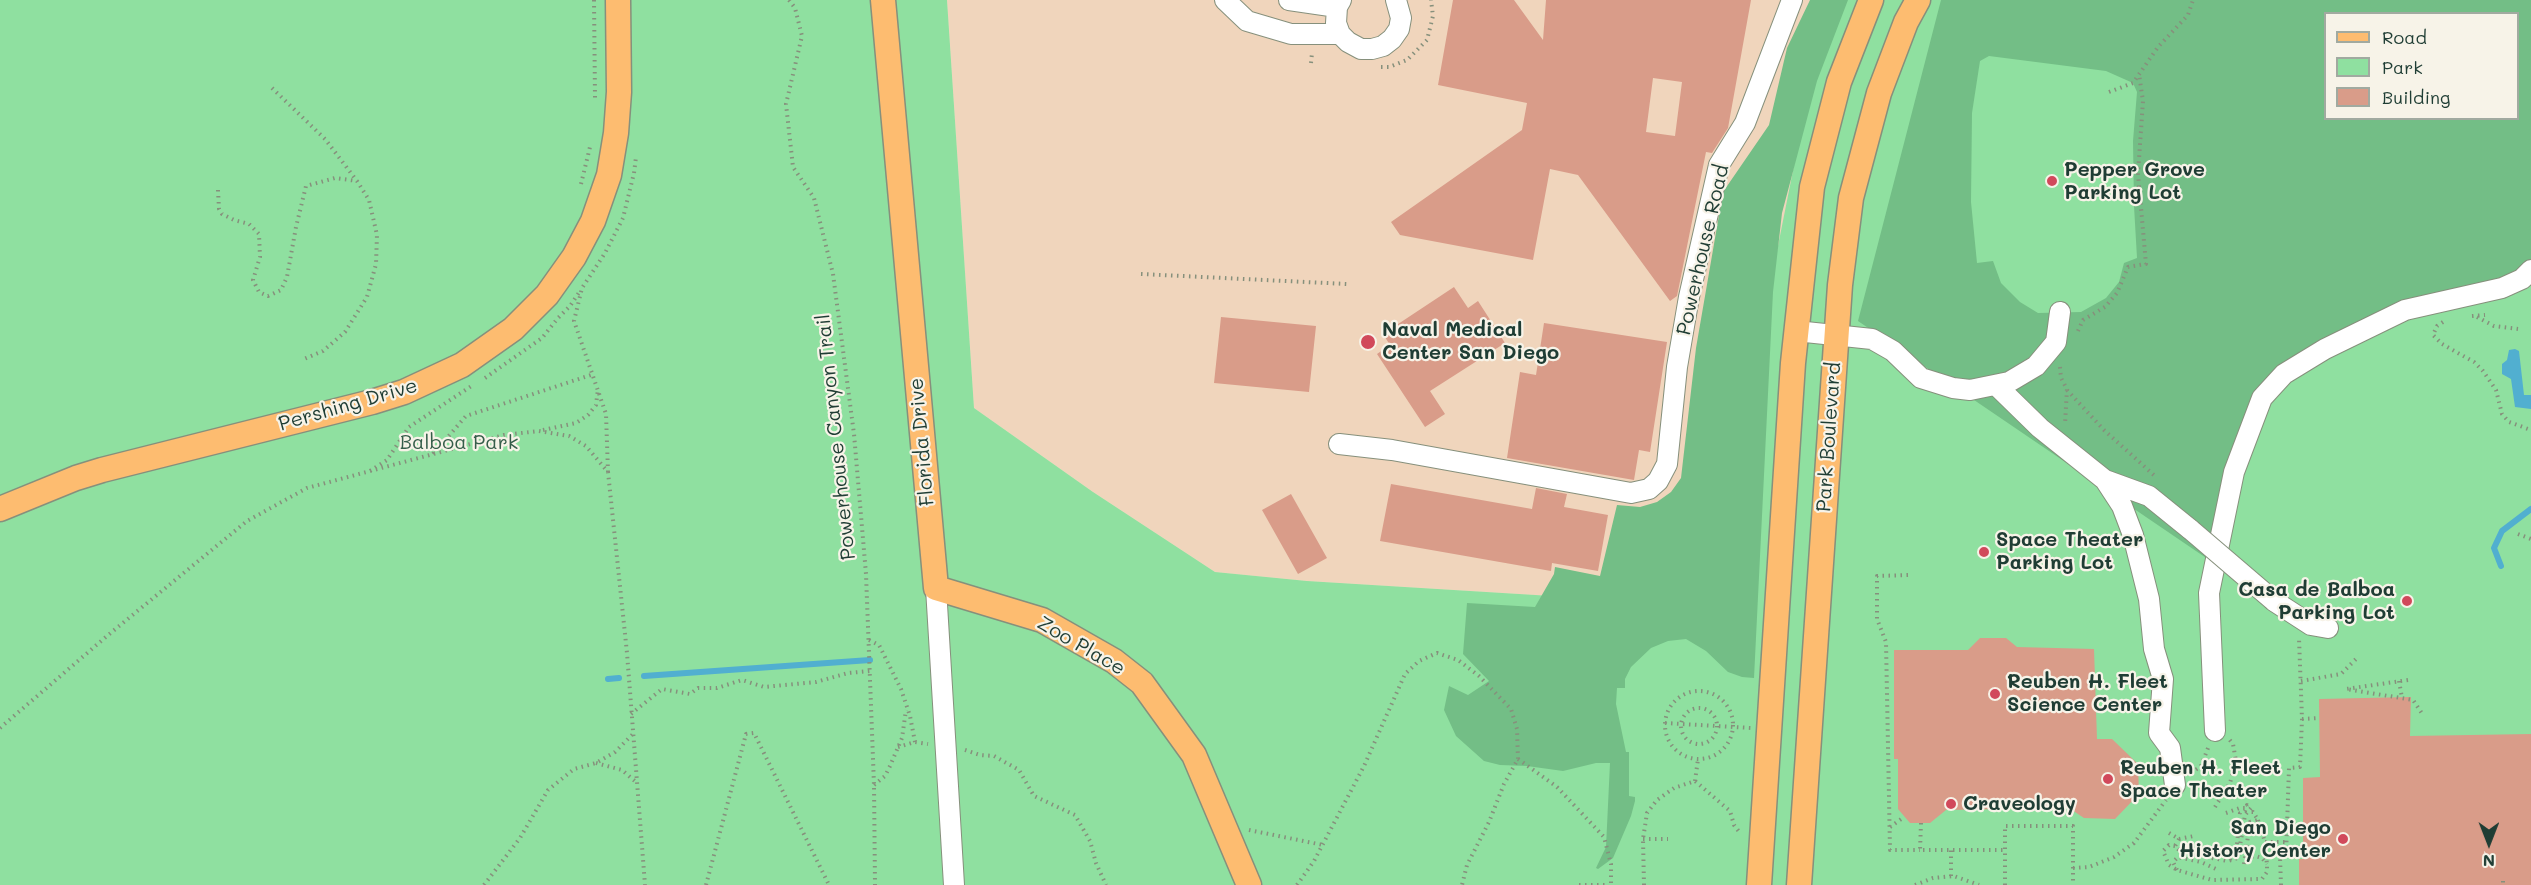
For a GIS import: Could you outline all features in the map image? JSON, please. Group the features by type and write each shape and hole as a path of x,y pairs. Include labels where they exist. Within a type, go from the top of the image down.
{"main road":[{"name":"Pershing Drive","path":"0,509 44,490 102,470 404,392 462,365 513,329 547,295 563,274 593,221 606,183 616,133 619,92 618,0"},
{"name":"Florida Drive","path":"883,0 936,588"},
{"name":"Park Boulevard","path":"1759,885 1796,331 1812,188 1839,82 1871,0"},
{"name":"Park Boulevard","path":"1799,885 1837,334 1851,198 1879,93 1906,22 1918,0"},
{"name":"Zoo Place","path":"936,588 1042,620 1114,661 1142,682 1194,755 1249,885"}],"street":[{"path":"1225,0 1248,21 1290,33 1340,34"},
{"path":"1289,0 1339,4 1336,23 1340,34 1348,42 1361,49 1372,49 1383,46 1399,29 1401,18 1396,0"},
{"name":"Powerhouse Road","path":"1339,444 1392,450 1631,493 1649,489 1658,481 1667,464 1677,367 1689,297 1719,165 1745,123 1792,0"},
{"path":"2215,731 2209,593 2234,472 2262,398 2284,374 2325,349 2405,310 2502,288 2522,279 2531,270"},
{"path":"1796,331 1864,337 1880,342 1893,351 1914,373 1929,382 1970,390 1997,386 2026,374 2045,358 2056,342 2060,312"},
{"path":"1997,386 2040,428 2105,480 2122,506 2133,535 2149,599 2154,649 2163,679 2159,733 2170,748 2175,785"},
{"path":"2105,480 2150,496 2274,601 2311,625 2328,628"},
{"name":"Florida Drive","path":"936,588 954,885"}],"path":[{"path":"594,0 595,99"},
{"name":"Powerhouse Canyon Trail","path":"789,0 795,8 802,36 786,104 793,166 813,198 833,274 854,434 866,574 874,785 875,885"},
{"path":"2109,92 2133,83 2158,47 2188,15 2193,0"},
{"path":"1311,63 1312,49"},
{"path":"2077,334 2083,320 2105,307 2117,293 2128,267 2146,264 2138,174 2143,100 2139,74"},
{"path":"272,88 325,139 369,200 374,218 377,250 367,297 345,332 323,351 304,360"},
{"path":"580,189 592,135"},
{"path":"636,151 634,173 623,218 605,253 582,288 574,321 606,414 608,472 645,885"},
{"path":"218,190 219,209 222,214 249,224 259,234 260,257 253,280 259,292 268,296 281,290 287,277 306,186 335,177 357,181"},
{"path":"1141,274 1347,284"},
{"path":"2467,314 2494,326 2518,329"},
{"path":"2476,317 2485,315"},
{"path":"2447,318 2437,326 2433,335 2442,344 2474,362 2483,371 2496,390 2502,414 2509,422 2531,430"},
{"path":"2065,359 2060,367 2061,378 2067,389 2096,422 2158,480"},
{"path":"431,456 466,416 594,374"},
{"path":"0,729 107,636 247,521 307,488 504,435 539,431 576,423 588,415 596,405 598,386"},
{"path":"2064,447 2067,389"},
{"path":"539,431 569,435 586,446 608,472"},
{"path":"2518,534 2531,539"},
{"path":"1908,575 1878,576 1878,620 1886,642 1890,850 2005,850"},
{"path":"2281,885 2280,857 2286,856 2287,842 2289,768 2300,767 2302,719 2298,616"},
{"path":"869,640 879,645 901,689 915,741"},
{"path":"1297,885 1323,845 1364,766 1405,674 1419,661 1437,653 1458,660 1479,676 1511,709 1517,729 1518,759 1467,865 1462,885"},
{"path":"2301,681 2341,674 2356,659"},
{"path":"631,714 662,689 690,694 698,688 717,688 742,680 764,687 816,682 848,673 870,671"},
{"path":"2408,680 2346,689 2413,700 2423,716"},
{"path":"2399,681 2402,698"},
{"path":"1695,691 1718,696 1732,715 1733,727 1726,746 1709,758 1698,759 1688,757 1670,744 1665,723 1667,711 1674,701 1684,694 1695,691"},
{"path":"874,785 885,776 902,738 907,706"},
{"path":"1698,708 1714,715 1717,726 1709,741 1698,743 1692,742 1684,734 1682,723 1687,713 1698,708"},
{"path":"2302,719 2319,718"},
{"path":"1665,723 1752,728"},
{"path":"2073,868 2089,867 2114,857 2134,843 2175,785 2201,766 2215,731"},
{"path":"706,885 746,734 754,733 829,885"},
{"path":"484,885 520,838 548,790 574,769 596,763 615,752 633,734"},
{"path":"898,747 915,741 994,756 1019,770 1034,796 1075,815 1090,841 1096,863 1106,885"},
{"path":"1518,759 1557,787 1604,837 1611,864 1610,885 1590,883 1580,885"},
{"path":"1695,781 1698,759"},
{"path":"2215,807 2230,783 2236,760"},
{"path":"596,763 622,770 637,783"},
{"path":"1644,885 1643,839 1647,813 1657,800 1674,788 1695,781"},
{"path":"1695,781 1730,811 1734,825 1747,840"},
{"path":"2226,813 2244,808 2246,811 2253,812 2258,820 2265,842 2267,865 2267,872 2262,879 2233,882 2202,878 2169,865 2163,851 2169,845 2175,846 2181,852 2228,861 2235,854 2240,813 2246,811"},
{"path":"1890,827 1904,817"},
{"path":"2244,864 2250,822 2258,820"},
{"path":"1920,850 1921,823"},
{"path":"2005,885 2005,826 2073,826 2073,885"},
{"path":"1242,828 1323,845"},
{"path":"2169,833 2179,839 2194,836"},
{"path":"1643,839 1668,839"},
{"path":"2175,846 2179,839"},
{"path":"2265,842 2287,842"},
{"path":"1951,850 1951,876"},
{"path":"2246,858 2255,856 2262,858 2267,865"},
{"path":"2177,870 2173,862 2178,858 2201,862 2213,868 2215,857"},
{"path":"1915,885 1933,878 1951,876 1979,885"}],"shaded area":[{"name":"Naval Medical Center San Diego","path":"947,0 1846,0 1745,598 1568,597 1307,581 1215,572 1093,492 974,408"}],"green space":[{"name":"Balboa Park","path":"0,0 947,0 974,408 1093,492 1215,572 1307,581 1568,597 1744,598 1772,276 1809,90 1846,0 2531,0 2531,885 0,885"},
{"path":"1810,0 1848,0 1817,81 1782,213 1773,292 1754,678 1728,672 1706,651 1686,639 1668,641 1651,648 1631,667 1625,679 1625,688 1617,688 1616,704 1626,752 1629,752 1629,796 1635,797 1635,801 1613,858 1598,869 1596,868 1606,847 1610,763 1596,763 1563,771 1500,765 1484,761 1456,736 1444,710 1449,686 1468,695 1489,681 1463,654 1467,603 1535,607 1554,574 1555,567 1600,576 1617,505 1640,507 1657,502 1671,492 1681,478 1696,348 1723,192 1769,125 1787,48"},
{"path":"1941,0 2531,0 2531,264 2501,283 2370,327 2262,398 2218,566 1858,321","holes":["1989,56 2106,71 2133,83 2137,92 2133,141 2137,258 2124,263 2119,282 2106,298 2081,312 2038,313 2020,302 2001,283 1993,261 1977,263 1971,202 1972,113 1980,61"]}],"water":[{"path":"2509,350 2519,351 2524,395 2531,395 2531,409 2515,407 2511,379 2502,374 2502,364 2507,360"}],"building":[{"name":"Naval Medical Center San Diego","path":"1453,0 1514,0 1543,40 1546,0 1751,0 1728,128 1712,153 1706,152 1677,296 1670,301 1578,175 1550,169 1533,260 1400,235 1391,222 1522,130 1527,103 1438,85","holes":["1653,78 1682,82 1675,136 1646,132"]},
{"path":"1454,287 1468,308 1478,301 1505,343 1430,391 1445,414 1425,427 1377,354 1390,345 1383,334"},
{"path":"1221,317 1316,326 1309,392 1214,383"},
{"path":"1544,323 1667,342 1650,452 1639,450 1634,480 1507,458 1520,372 1536,375"},
{"path":"1391,484 1532,509 1536,488 1567,494 1564,507 1608,515 1598,571 1552,563 1551,571 1380,541"},
{"path":"1291,494 1327,558 1298,574 1262,510"},
{"name":"Reuben H. Fleet Science Center","path":"1980,638 2006,638 2017,647 2094,649 2097,739 2112,739 2138,764 2139,794 2115,819 2084,818 2069,808 1946,810 1930,823 1910,823 1898,809 1898,759 1894,759 1894,650 1968,650"},
{"path":"2411,697 2410,736 2531,734 2531,885 2299,885 2299,859 2303,859 2303,778 2320,777 2319,699"}],"waterway":[{"path":"2501,566 2494,548 2502,531 2531,509"},
{"path":"644,676 870,660"},
{"path":"608,679 619,678"}],"place":[{"name":"Pepper Grove Parking Lot","path":"2052,181"},
{"name":"Naval Medical Center San Diego","path":"1368,342"},
{"name":"Space Theater Parking Lot","path":"1984,552"},
{"name":"Casa de Balboa Parking Lot","path":"2407,601"},
{"name":"Reuben H. Fleet Science Center","path":"1995,694"},
{"name":"Reuben H. Fleet Space Theater","path":"2108,779"},
{"name":"Craveology","path":"1951,804"},
{"name":"San Diego History Center","path":"2343,839"}]}
